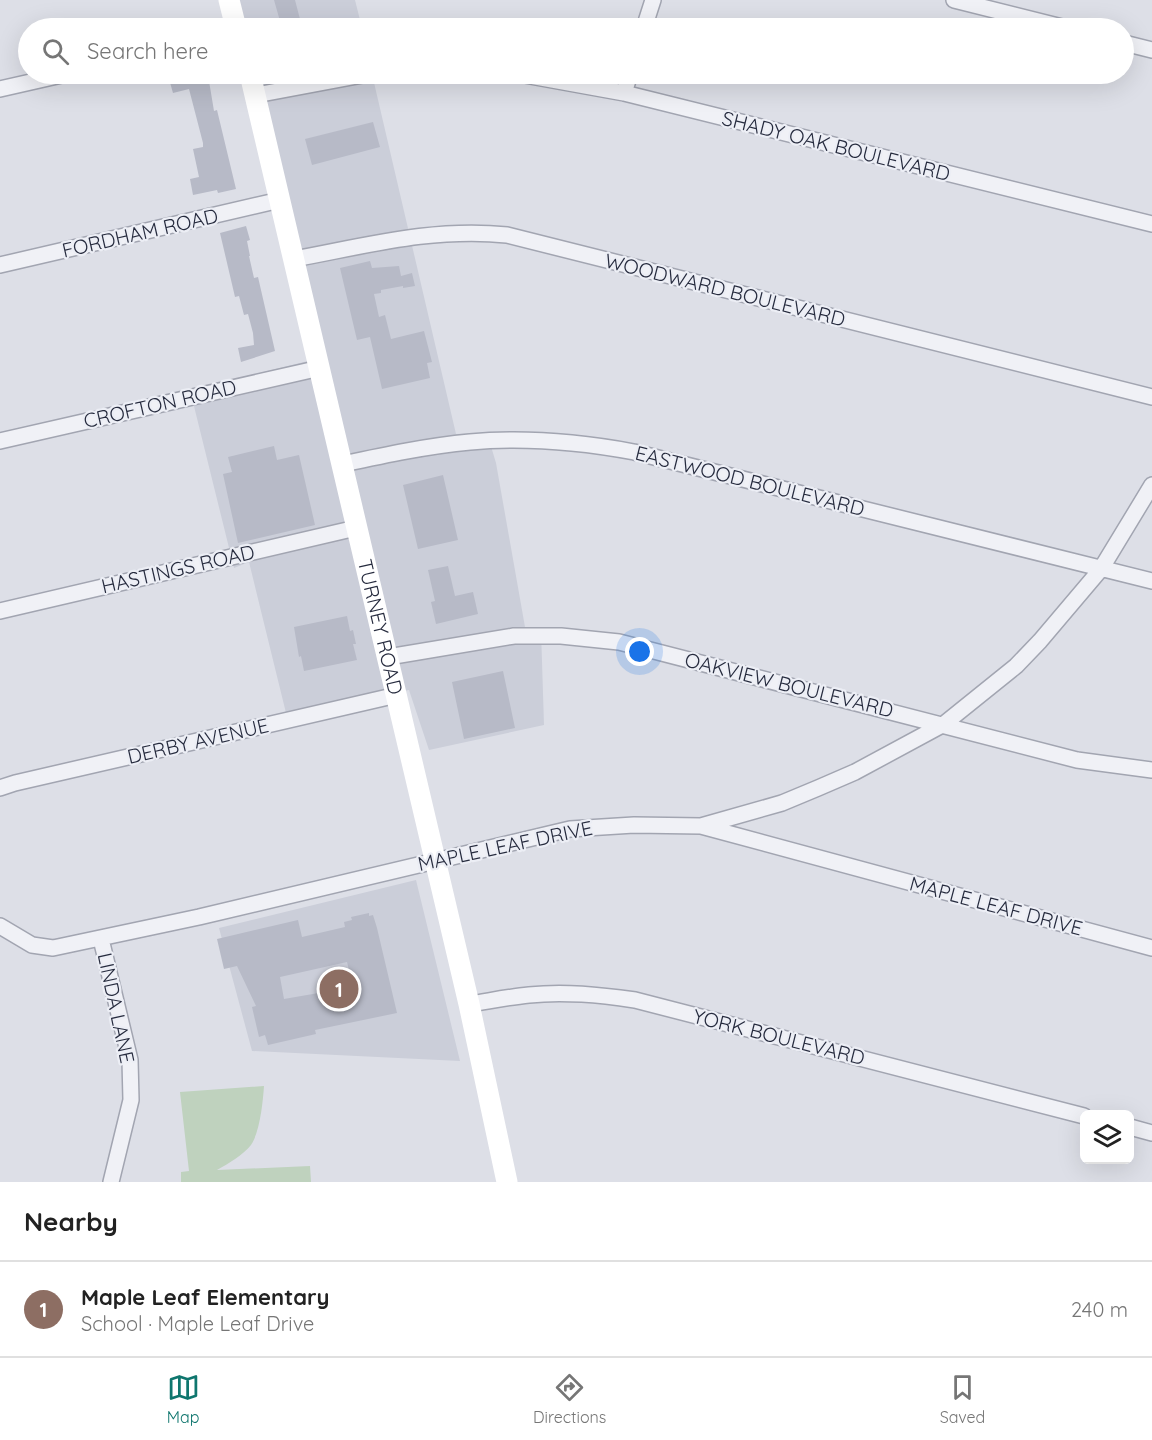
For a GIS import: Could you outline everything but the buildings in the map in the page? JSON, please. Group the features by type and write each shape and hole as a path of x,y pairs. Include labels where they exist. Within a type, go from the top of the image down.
{"main road":[{"path":"229,0 234,18"},
{"name":"TURNEY ROAD","path":"253,84 469,1004 507,1182"}],"street":[{"path":"647,18 653,0"},
{"path":"954,0 1026,18"},
{"path":"1134,46 1152,50"},
{"path":"0,89 22,84"},
{"path":"256,95 315,84"},
{"name":"SHADY OAK BOULEVARD","path":"574,84 624,93 1152,224"},
{"path":"624,93 627,84"},
{"name":"FORDHAM ROAD","path":"0,265 279,200"},
{"name":"WOODWARD BOULEVARD","path":"294,259 379,242 426,236 480,232 507,235 1152,397"},
{"name":"CROFTON ROAD","path":"0,441 320,368"},
{"name":"EASTWOOD BOULEVARD","path":"343,464 470,442 536,440 589,444 634,452 1152,581"},
{"path":"701,826 782,803 818,788 855,772 944,724 1016,666 1040,641 1101,569 1152,484"},
{"name":"HASTINGS ROAD","path":"0,611 356,528"},
{"name":"OAKVIEW BOULEVARD","path":"388,657 514,636 561,636 620,642 1077,760 1152,770"},
{"name":"DERBY AVENUE","path":"0,788 397,696"},
{"name":"MAPLE LEAF DRIVE","path":"0,926 32,945 53,948 101,939 570,829 634,825 701,826 1152,948"},
{"name":"LINDA LANE","path":"101,939 130,1060 131,1100 111,1182"},
{"name":"YORK BOULEVARD","path":"469,1004 558,993 635,1000 1080,1115"},
{"path":"1134,1128 1152,1133"}],"shaded area":[{"path":"221,0 355,0 360,18 226,18"},
{"path":"243,84 374,84 456,434 487,433 496,463 525,627 541,630 544,725 429,750 409,690 286,713 249,562 234,568 190,390 312,360"},
{"path":"416,880 460,1061 252,1051 219,928"}],"green space":[{"path":"264,1086 259,1125 251,1145 240,1156 217,1170 310,1166 311,1182 181,1182 181,1172 189,1171 180,1092"}],"place":[{"name":"Maple Leaf Elementary","path":"339,989"}]}
